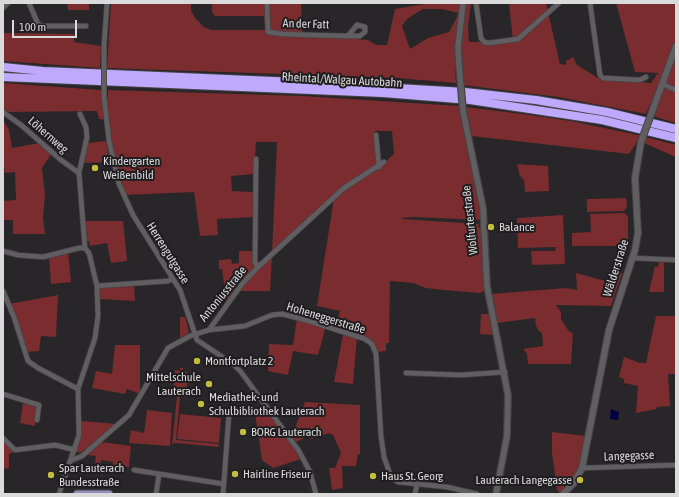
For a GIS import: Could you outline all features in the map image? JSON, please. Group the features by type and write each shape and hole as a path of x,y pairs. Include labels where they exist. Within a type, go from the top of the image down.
{"highway":[{"name":"Rheintal/Walgau Autobahn","path":"3,67 43,71 296,82 465,92 536,100 599,110 676,129"},
{"name":"Rheintal/Walgau Autobahn","path":"3,78 383,93 470,100 602,120 676,138"}],"main road":[{"name":"Wälderstraße","path":"563,494 573,484 582,468 609,330 633,258 638,232 635,178 641,142 676,46"},
{"path":"77,494 109,494"}],"street":[{"path":"3,8 8,3"},
{"path":"29,3 38,24 42,26 86,26"},
{"name":"Herrengutgasse","path":"107,3 104,46 104,99 110,147 119,184 132,215 182,295 197,340 233,364 248,381 299,451 310,472 316,494"},
{"name":"An der Fatt","path":"267,3 268,32 348,36"},
{"name":"Wolfurterstraße","path":"462,3 458,47 463,111 483,208 488,297 505,372 508,400 508,421 505,450 496,494"},
{"path":"476,3 481,38 484,42 489,43 518,39 559,3"},
{"path":"590,3 600,75 603,78 640,80 646,77"},
{"path":"662,84 676,90"},
{"name":"Löhernweg","path":"3,112 79,173"},
{"path":"59,494 74,450 79,429 78,389 97,327 99,299 89,253 85,248 79,173 87,137 86,127 80,114"},
{"path":"376,135 379,167"},
{"name":"Antoniusstraße","path":"256,159 255,262 258,267"},
{"name":"Antoniusstraße","path":"70,461 82,456 121,423 135,406 168,348 194,334 209,330 242,284 258,267 344,188 359,177 379,167 384,162"},
{"path":"3,251 18,255 43,256 85,248"},
{"path":"633,258 676,260"},
{"path":"97,286 168,282 173,279"},
{"path":"3,291 14,317 28,361 38,368 78,389"},
{"name":"Hoheneggerstraße","path":"209,330 245,326 272,315 282,314 323,325 369,341 376,354 381,436 387,468 391,477 396,482 446,487 477,494"},
{"path":"406,373 462,375 505,372"},
{"path":"3,394 38,406 37,420"},
{"path":"223,494 229,414"},
{"path":"3,438 11,447 17,450 55,445 74,450"},
{"name":"Langegasse","path":"582,468 676,465"},
{"path":"134,470 224,484"},
{"path":"156,494 159,475"},
{"path":"415,494 417,484"}],"shaded area":[{"path":"67,3 89,3 89,10 68,10"},
{"path":"111,3 191,3 191,10 195,18 204,27 211,30 265,30 264,16 215,16 212,12 212,3 301,3 302,34 368,40 376,45 387,45 395,9 431,3 471,3 468,26 469,42 513,41 509,3 546,3 560,64 566,65 566,61 573,57 577,65 598,78 651,83 658,73 635,72 616,3 676,3 676,123 653,116 660,99 653,98 646,114 559,97 463,85 461,65 455,65 456,83 397,78 107,68","holes":["423,9 442,9 458,13 449,32 428,38 410,49 402,26 407,19"]},
{"path":"3,33 74,34 74,42 101,46 100,68 3,61"},
{"path":"3,83 101,90 101,97 108,97 108,90 302,96 459,106 460,111 466,112 466,107 522,114 571,121 638,135 676,145 676,157 644,143 637,142 629,154 472,136 475,172 483,220 412,217 402,219 479,224 478,227 481,228 483,248 484,291 480,293 444,290 426,288 413,283 390,281 389,343 386,343 386,351 377,352 373,344 366,338 335,328 340,311 317,306 334,198 351,184 376,170 394,154 392,131 375,131 379,167 360,175 342,188 285,244 272,253 277,142 256,142 254,174 231,176 232,191 253,192 254,217 217,219 218,235 200,236 194,192 125,195 118,174 108,120 99,119 97,111 9,112 3,109"},
{"path":"5,123 9,130 12,148 39,143 51,154 42,168 45,194 43,218 45,234 13,234 13,220 3,220 3,201 16,200 15,172 5,173 3,159 3,124"},
{"path":"106,141 110,162 84,163 88,143"},
{"path":"517,164 548,166 549,191 525,192 524,180 520,176"},
{"path":"626,198 627,207 624,211 587,212 587,199"},
{"path":"624,213 628,216 628,246 572,246 572,233 591,232 590,214"},
{"path":"563,215 565,264 532,265 531,251 555,251 556,247 518,248 517,218"},
{"path":"85,221 123,221 127,261 111,263 107,243 90,246 89,241 87,241"},
{"path":"68,251 71,282 51,284 49,256"},
{"path":"239,251 254,251 255,271 272,256 270,291 236,291 227,305 222,269 219,269 219,260 231,259 232,264 239,263"},
{"path":"659,261 664,262 664,292 649,292 655,266 658,267"},
{"path":"612,271 620,272 622,274 611,306 556,305 561,312 561,319 568,330 573,334 571,364 528,364 527,354 523,349 543,346 542,333 536,326 535,318 497,323 491,294 566,288 577,290 576,273 609,282"},
{"path":"134,284 135,301 99,299 98,286"},
{"path":"58,295 56,337 41,336 39,351 25,352 9,304"},
{"path":"481,314 490,314 494,335 480,334"},
{"path":"656,316 676,316 676,374 668,374 670,406 657,407 656,409 636,413 638,386 624,383 624,379 619,377 624,357 640,363 646,363"},
{"path":"180,317 185,317 189,332 180,339"},
{"path":"297,318 326,326 318,355 293,351 288,375 268,371 269,344 293,345"},
{"path":"343,335 357,337 353,384 334,382"},
{"path":"115,345 140,345 140,394 127,389 125,394 92,388 96,371 112,374"},
{"path":"180,368 183,368 183,371 188,372 186,397 180,397 176,440 219,444 218,447 176,443 172,444 177,397 173,396 175,370 180,371"},
{"path":"305,402 360,405 360,454 358,454 356,466 342,466 343,488 332,490 329,468 335,468 341,453 333,435 329,433 311,439 306,437 296,442 292,436"},
{"path":"23,403 36,407 35,426 20,423"},
{"path":"611,409 619,412 618,420 610,419"},
{"path":"147,410 172,413 170,446 129,443 131,430 144,433"},
{"path":"268,412 294,446 301,459 273,468 262,460 255,413"},
{"path":"180,414 221,418 219,443 177,439"},
{"path":"80,421 117,424 80,453 76,451 81,435"},
{"path":"552,432 586,436 580,464 575,478 560,493 557,490 552,453"},
{"path":"3,440 16,451 9,454 9,468 3,469"},
{"path":"101,442 131,446 129,467 112,466 113,462 101,460 100,465 95,463 96,456 86,455"}],"place":[{"name":"Kindergarten Weißenbild","path":"95,168"},
{"name":"Balance","path":"491,227"},
{"name":"Montfortplatz 2","path":"197,361"},
{"name":"Mittelschule Lauterach","path":"209,384"},
{"name":"Mediathek- und Schulbibliothek Lauterach","path":"201,404"},
{"name":"BORG Lauterach","path":"243,432"},
{"name":"Hairline Friseur","path":"235,474"},
{"name":"Spar Lauterach Bundesstraße","path":"51,475"},
{"name":"Haus St. Georg","path":"373,476"},
{"name":"Lauterach Langegasse","path":"580,480"}]}
